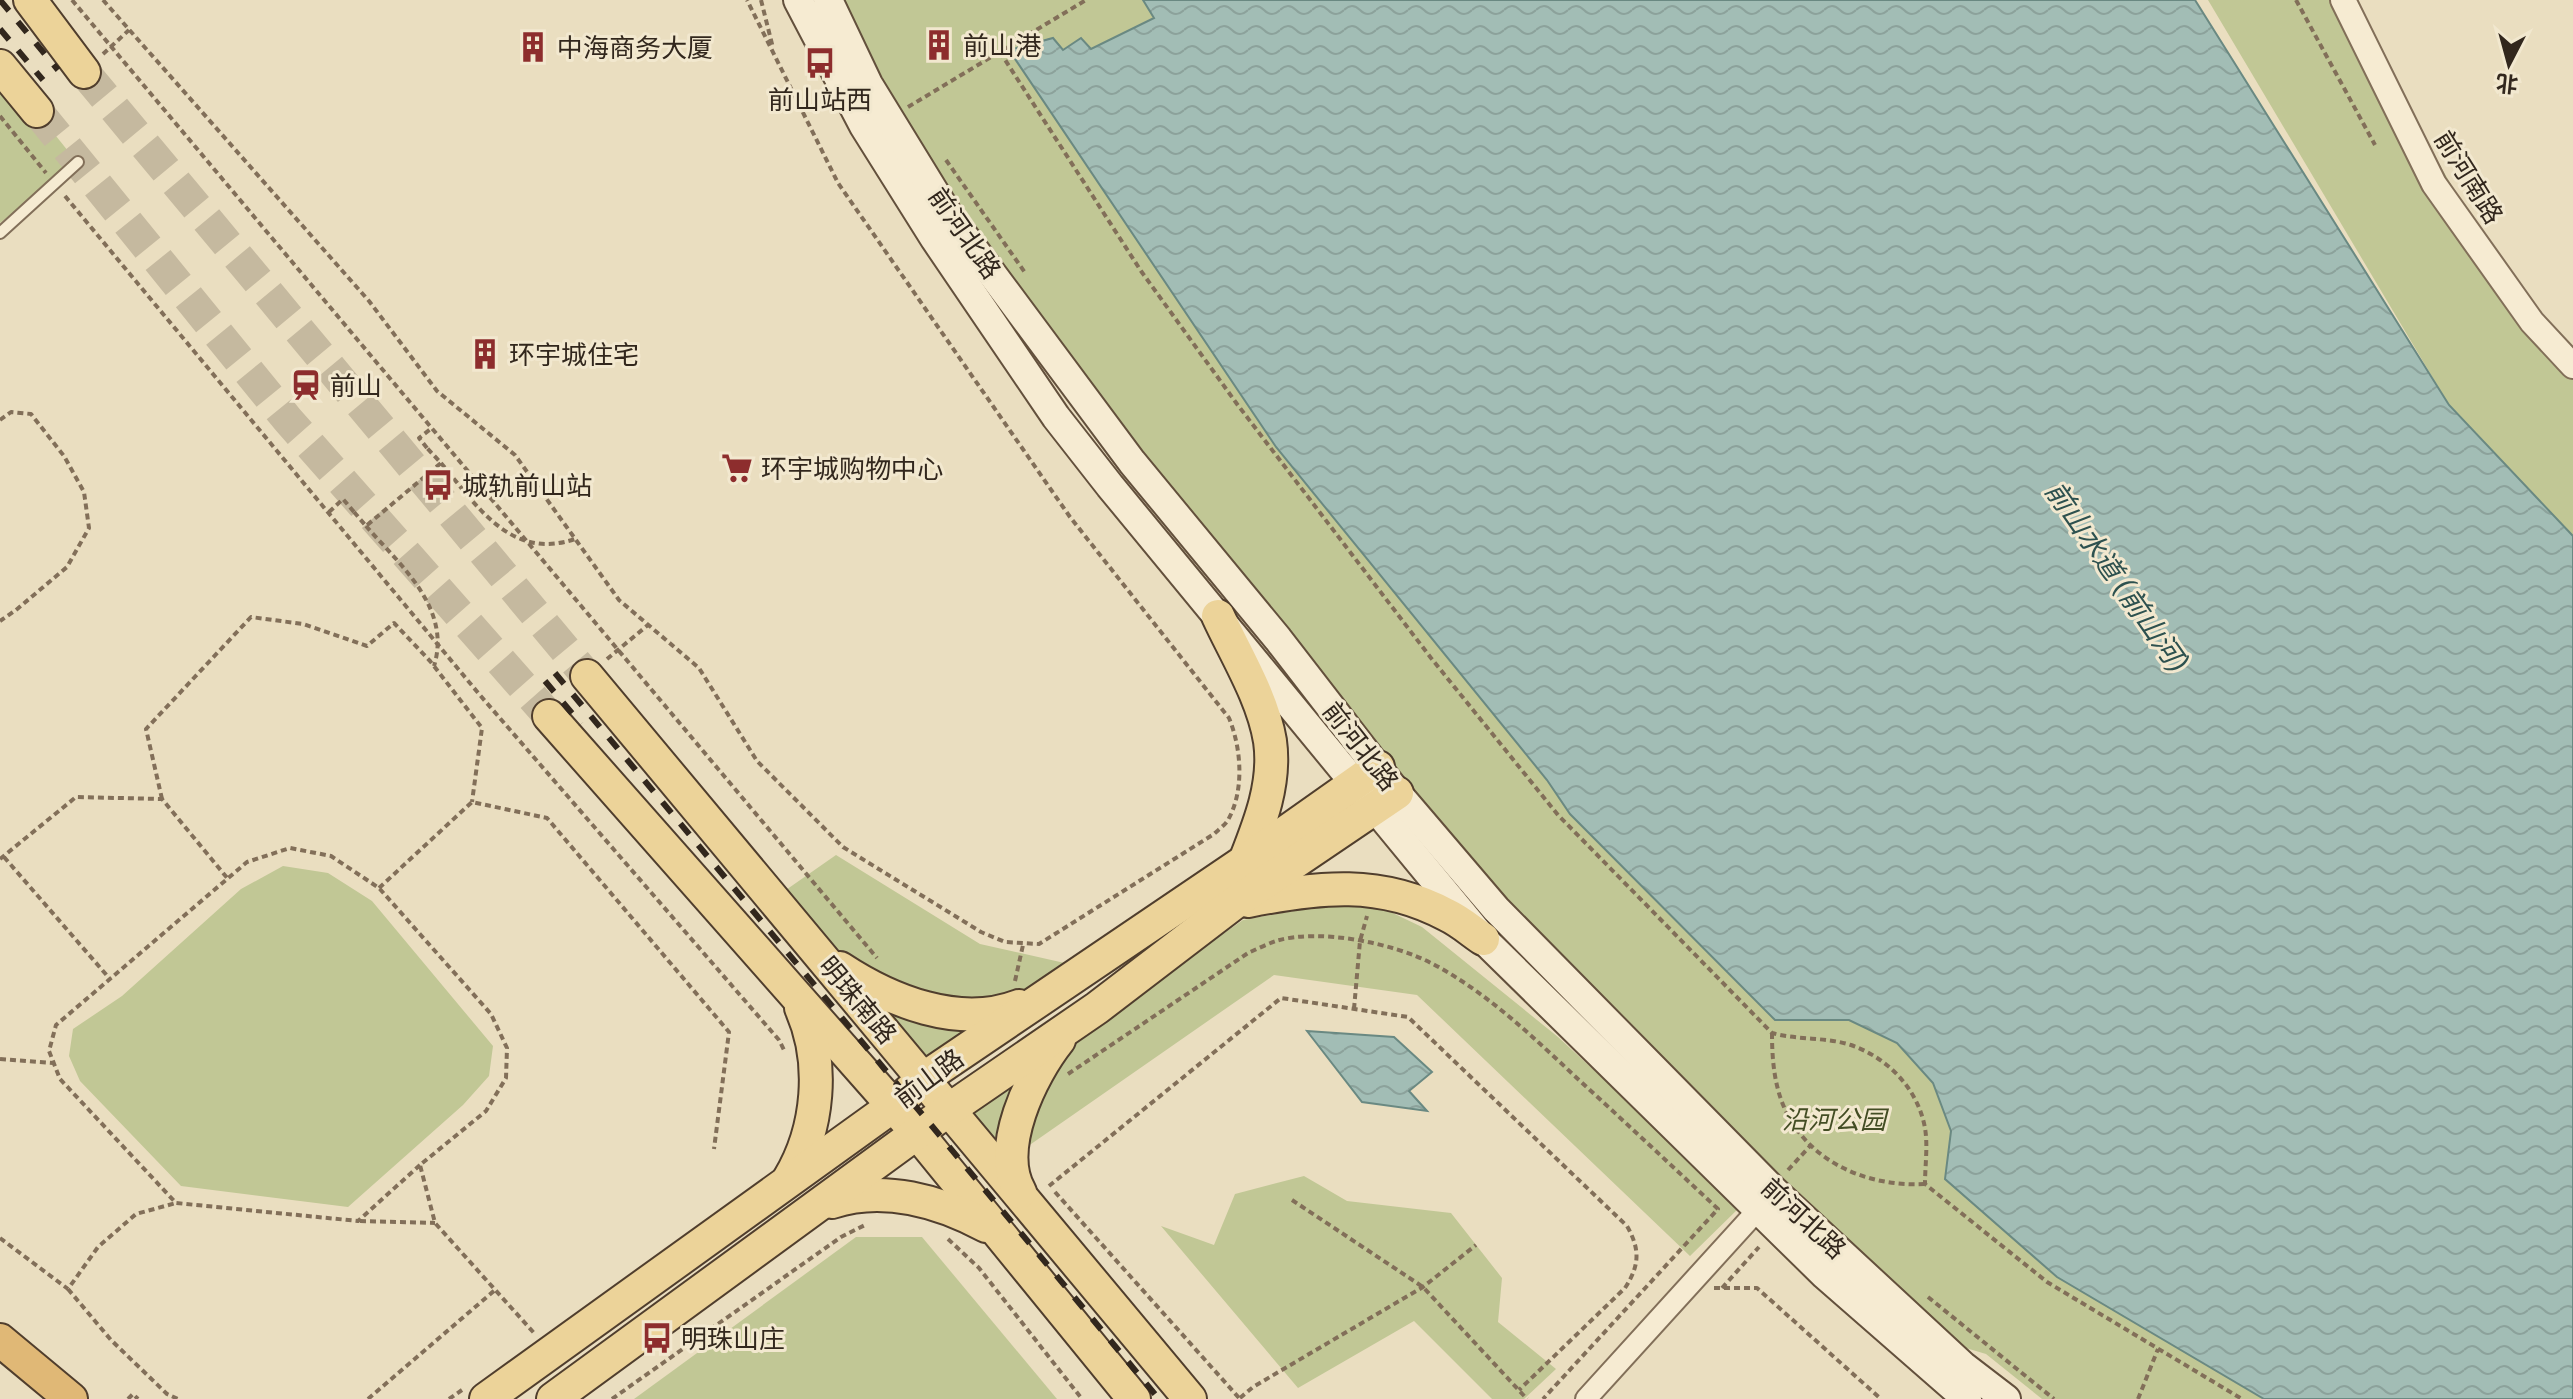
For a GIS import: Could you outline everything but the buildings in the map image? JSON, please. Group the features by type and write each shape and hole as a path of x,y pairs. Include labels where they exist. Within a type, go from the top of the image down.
{"highway":[{"path":"0,1340 71,1399"}],"main road":[{"path":"30,0 84,72"},
{"name":"前河北路","path":"798,0 864,126 935,239 1047,404 1110,486 1218,616 1376,788 1774,1190 1825,1275 1967,1399"},
{"name":"前河北路","path":"828,0 868,84 949,216 1132,462 1278,639 1376,788 1483,939 1774,1190 1963,1366 2006,1399"},
{"path":"0,66 37,111"},
{"path":"1218,616 1260,706 1270,741 1270,776 1265,806 1245,861"},
{"name":"明珠南路","path":"587,676 947,1111 1040,1190 1190,1399"},
{"name":"明珠南路","path":"549,716 918,1134 1134,1399"},
{"name":"前山路","path":"474,1394 552,1352 893,1106 923,1079 1044,996 1245,861 1376,788"},
{"name":"前山路","path":"553,1399 947,1111 1071,1025 1233,904 1376,788"},
{"path":"1233,904 1331,888 1373,889 1410,899 1448,915 1483,939"},
{"path":"811,945 865,984 919,1007 975,1014 1009,1010 1044,996"},
{"path":"787,1182 809,1134 815,1086 809,1029 792,991"},
{"path":"1040,1190 1015,1184 1011,1166 1015,1131 1034,1079 1071,1025"},
{"path":"811,1212 845,1198 867,1194 906,1198 947,1207 986,1226 1005,1240"}],"street":[{"name":"前河南路","path":"2343,0 2434,184 2532,322 2573,366"},
{"path":"1586,1399 1774,1190"}],"lane":[{"path":"0,233 78,162"}],"path":[{"path":"72,0 884,966"},
{"path":"103,0 369,301 437,391 515,455 619,600 699,668 757,761 843,847 981,932 1005,942 1039,944 1214,834 1228,820 1237,794 1238,739 1229,718 1070,517 838,183 747,0"},
{"path":"761,0 775,57"},
{"path":"888,116 909,107 1086,0"},
{"path":"2296,0 2375,145"},
{"path":"84,72 130,30"},
{"path":"1000,52 1141,271 1237,404 1431,658 1558,815 1772,1033 1849,1045 1873,1055 1902,1078 1917,1099 1925,1129 1925,1184"},
{"path":"0,116 438,643 779,1040 790,1063"},
{"path":"943,156 1029,279"},
{"path":"0,420 11,412 31,414 64,456 84,492 89,528 67,567 0,621"},
{"path":"432,428 419,438 485,515 507,532 529,543 553,544 575,539"},
{"path":"366,526 441,463"},
{"path":"329,512 343,499 414,580 430,608 438,643 434,666"},
{"path":"228,879 162,799 146,729 251,617 303,624 367,646 394,623 434,666 482,728 472,802 379,888"},
{"path":"587,676 648,625"},
{"path":"110,979 2,858 76,797 162,799"},
{"path":"472,802 547,818 729,1032 714,1149"},
{"path":"176,1203 60,1079 49,1051 56,1025 247,862 290,848 331,856 379,888 491,1014 507,1048 506,1078 486,1111 358,1221"},
{"path":"1354,1009 1360,941 1373,889"},
{"path":"1065,1076 1248,953 1278,940 1309,937 1360,941 1392,948 1430,962 1475,991 1533,1037 1718,1209 1543,1399"},
{"path":"1476,1245 1423,1287 1253,1387 1240,1399 1040,1190 1281,998 1408,1017 1627,1226 1636,1240 1638,1256 1634,1274 1625,1288 1519,1390"},
{"path":"1772,1033 1772,1058 1784,1107 1795,1127 1831,1162 1858,1176 1885,1183 1925,1184 2047,1282 2242,1399"},
{"path":"0,1059 53,1063"},
{"path":"1774,1190 1811,1145"},
{"path":"1774,1190 1779,1162"},
{"path":"420,1165 435,1223 552,1352"},
{"path":"1292,1200 1423,1287 1527,1399"},
{"path":"68,1289 98,1247 136,1214 176,1203 358,1221 435,1223"},
{"path":"612,1399 841,1237 869,1223"},
{"path":"939,1234 950,1240 979,1268 1082,1399"},
{"path":"0,1238 68,1289 111,1340 167,1394 178,1399"},
{"path":"1722,1288 1759,1247"},
{"path":"1706,1288 1757,1288 1881,1399"},
{"path":"368,1399 495,1290"},
{"path":"1922,1292 2054,1399"},
{"path":"2138,1399 2158,1349"},
{"path":"128,1399 133,1394 138,1399"},
{"path":"449,1399 474,1394"}],"green space":[{"name":"沿河公园","path":"839,0 1143,0 1154,17 1090,50 1775,1020 1849,1020 1897,1043 1933,1083 1951,1131 1945,1179 2057,1277 2264,1399 2042,1399 1986,1354 1929,1337 1475,911 1325,730 916,161"},
{"path":"2208,0 2345,0 2522,308 2573,364 2573,536 2449,405"},
{"path":"0,67 77,162 0,223"},
{"path":"836,855 980,944 1069,964 926,1064 783,892"},
{"path":"283,866 328,873 372,901 493,1046 489,1076 463,1105 348,1207 181,1186 80,1081 69,1056 73,1029 122,996 241,889"},
{"path":"1332,904 1376,905 1422,927 1558,1037 1741,1206 1690,1256 1417,995 1274,975 1011,1158 964,1113 1243,920"},
{"path":"1304,1176 1347,1201 1451,1213 1502,1278 1498,1322 1556,1369 1524,1399 1492,1399 1414,1321 1298,1388 1161,1226 1214,1245 1235,1194"},
{"path":"856,1237 922,1237 1057,1399 634,1399"}],"water":[{"name":"前山水道 (前山河)","path":"1143,0 2195,0 2449,405 2573,536 2573,1399 2264,1399 2057,1277 1945,1179 1951,1131 1933,1083 1897,1043 1849,1020 1775,1020 1570,814 1547,780 1276,447 1009,50 1053,38 1063,50 1081,38 1091,49 1154,18"},
{"path":"1307,1031 1394,1037 1432,1072 1409,1091 1427,1111 1362,1102"}],"tunnel":[{"path":"84,72 587,676"},
{"path":"37,111 288,420 549,716"}],"railway":[{"path":"0,0 58,70"},
{"path":"0,29 43,80"},
{"path":"555,673 1159,1399"},
{"path":"545,681 581,724"}],"place":[{"name":"前山港","path":"939,45"},
{"name":"中海商务大厦","path":"533,47"},
{"name":"前山站西","path":"820,63"},
{"name":"环宇城住宅","path":"485,354"},
{"name":"前山","path":"306,385"},
{"name":"环宇城购物中心","path":"737,468"},
{"name":"城轨前山站","path":"438,485"},
{"name":"明珠山庄","path":"657,1338"}]}
